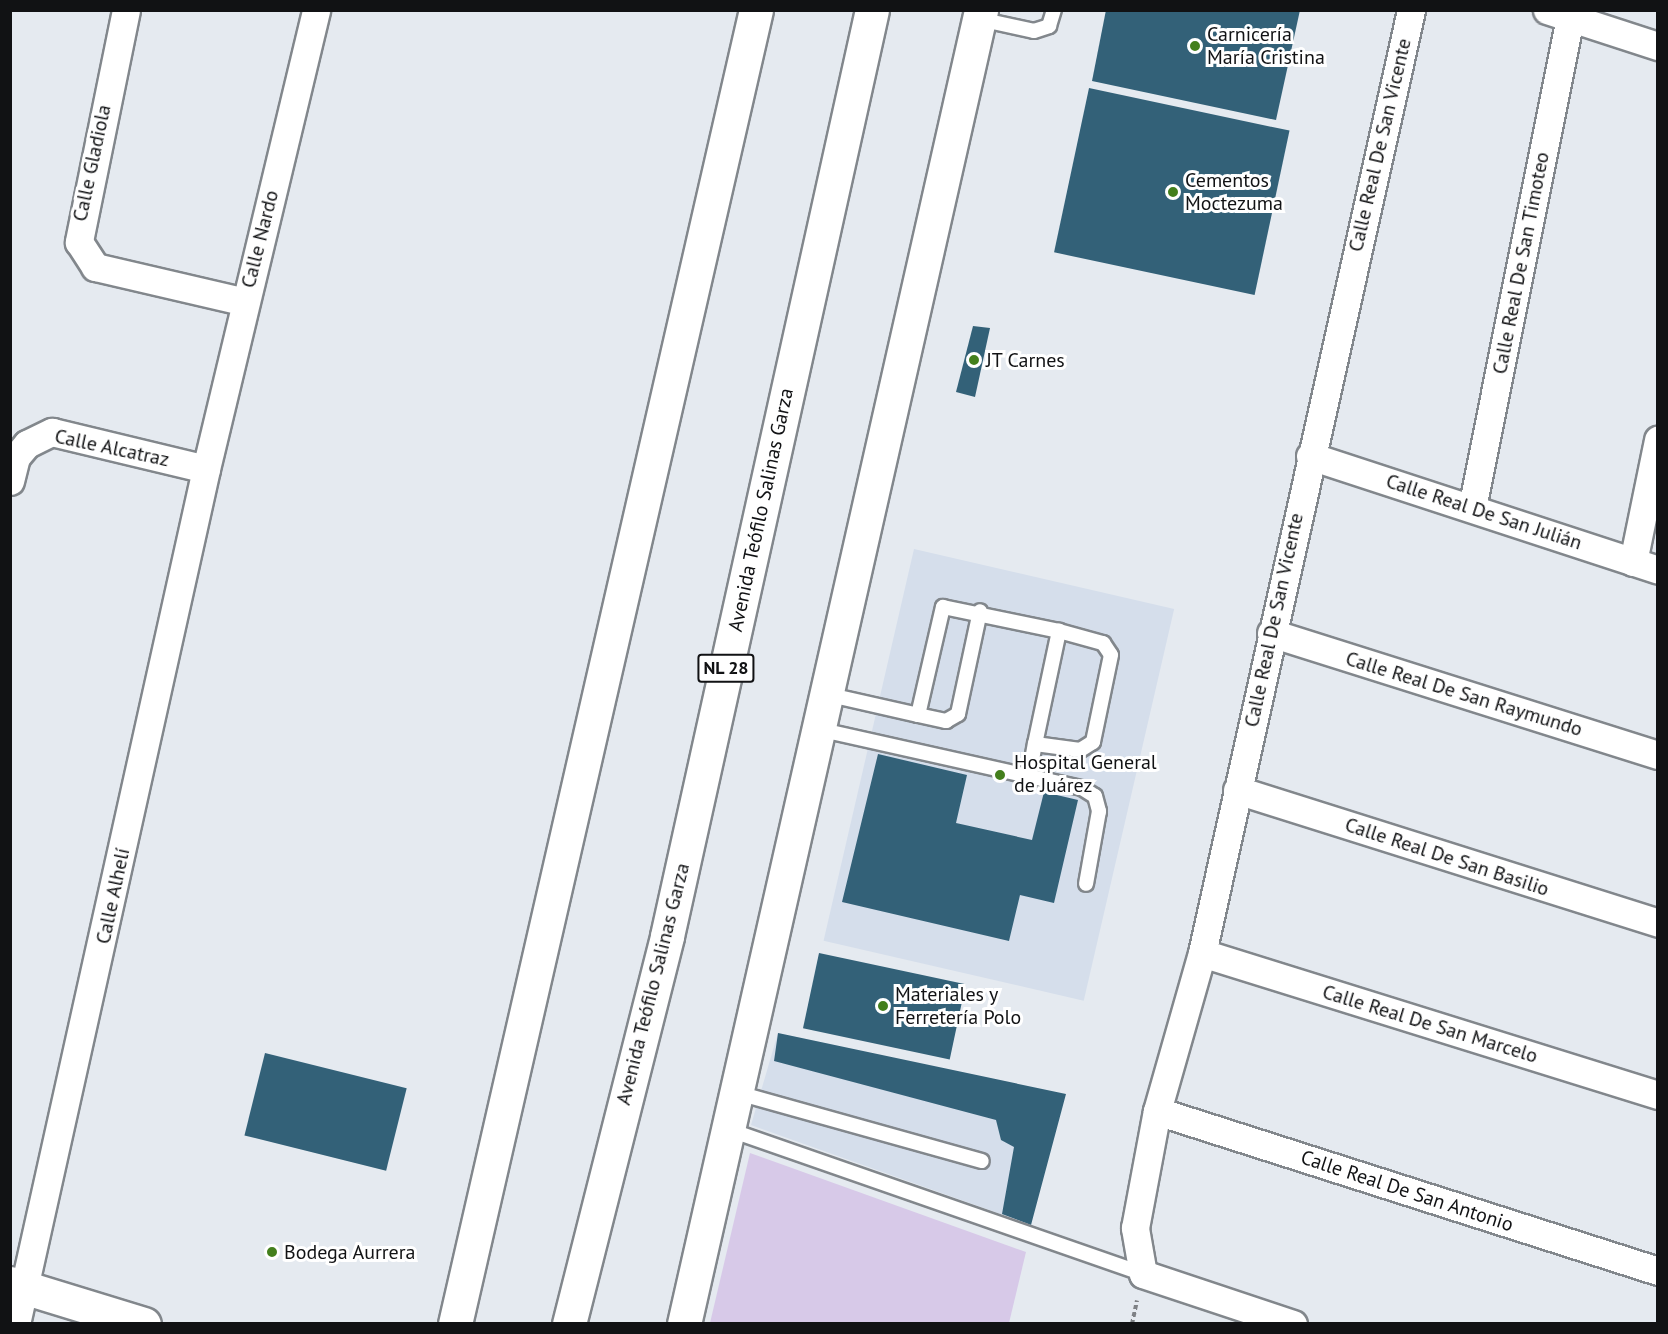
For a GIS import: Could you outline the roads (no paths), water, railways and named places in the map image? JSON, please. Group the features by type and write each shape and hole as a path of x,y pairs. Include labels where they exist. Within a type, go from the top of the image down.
{"street":[{"name":"Calle Gladiola","path":"126,10 79,242 94,267 245,302"},
{"name":"Calle Nardo","path":"206,468 316,10"},
{"path":"454,1323 756,10"},
{"name":"Avenida Teófilo Salinas Garza","path":"569,1323 667,936 872,10"},
{"name":"Calle Real De San Vicente","path":"1143,1274 1135,1228 1157,1111 1202,953 1310,456 1411,10"},
{"path":"1559,14 1658,46"},
{"name":"Calle Real De San Timoteo","path":"1472,508 1559,14"},
{"path":"684,1323 830,695 980,15"},
{"name":"Calle Alcatraz","path":"10,481 16,457 27,444 52,432 206,468"},
{"path":"1645,566 1658,440"},
{"name":"Calle Real De San Julián","path":"1310,456 1645,566"},
{"name":"Calle Alhelí","path":"16,1323 19,1285 206,468"},
{"name":"Calle Real De San Raymundo","path":"1271,633 1658,755"},
{"name":"Calle Real De San Basilio","path":"1237,790 1658,923"},
{"name":"Calle Real De San Marcelo","path":"1202,953 1658,1095"},
{"name":"Calle Real De San Antonio","path":"1157,1111 1658,1271"},
{"path":"1143,1274 1293,1323"},
{"path":"19,1285 144,1323"}],"lane":[{"path":"980,15 1034,31 1048,26 1054,10"},
{"path":"918,715 938,613 943,607 980,611 1103,643 1111,655 1093,742 1080,750 1035,744"},
{"path":"830,695 946,721 958,714 980,611"},
{"path":"1029,777 1059,631"},
{"path":"822,730 1029,777 1095,796 1100,811 1086,885"},
{"path":"738,1094 982,1161"},
{"path":"730,1130 1143,1274"}],"place":[{"name":"Carnicería María Cristina","path":"1195,46"},
{"name":"Cementos Moctezuma","path":"1173,192"},
{"name":"JT Carnes","path":"974,360"},
{"name":"Hospital General de Juárez","path":"1000,775"},
{"name":"Materiales y Ferretería Polo","path":"883,1006"},
{"name":"Bodega Aurrera","path":"272,1252"}]}
